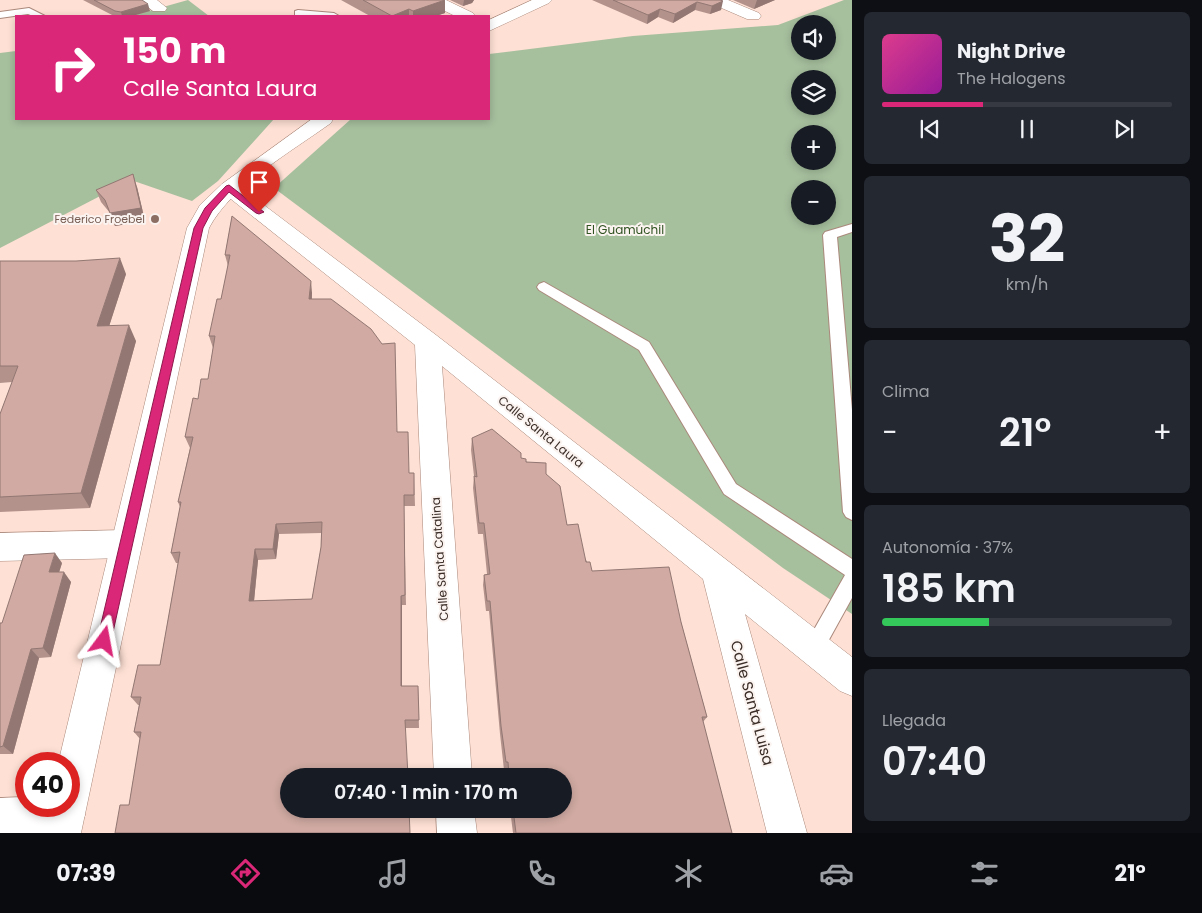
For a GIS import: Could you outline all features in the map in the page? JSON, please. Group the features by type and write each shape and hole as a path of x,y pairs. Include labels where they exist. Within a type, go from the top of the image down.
{"street":[{"path":"434,0 461,15"},
{"path":"490,26 544,0"},
{"path":"715,0 753,16"},
{"path":"79,752 198,228 208,210 229,188 323,120"},
{"name":"Calle Santa Laura","path":"229,188 427,341 852,679"},
{"name":"Calle Santa Catalina","path":"427,341 453,768"},
{"path":"0,547 126,544"},
{"name":"Calle Santa Luisa","path":"717,573 787,833"},
{"path":"0,818 15,817"},
{"path":"456,818 457,833"}],"lane":[{"path":"0,16 29,11 38,15"},
{"path":"298,13 322,15"},
{"path":"852,228 830,234 848,409 852,512"},
{"path":"544,287 644,346 701,444 730,489 852,569"},
{"path":"814,649 852,580"}],"green space":[{"path":"188,0 208,15 135,15"},
{"name":"El Guamúchil","path":"844,0 852,0 852,614 783,568 274,188 350,120 490,120 490,54 633,36 778,25 791,20 791,60 836,60 836,15 804,15"},
{"path":"15,51 15,120 273,120 218,181 192,201 131,180 0,248 0,53"}],"building":[{"path":"94,0 142,0 148,4 121,12 115,11"},
{"path":"363,0 445,0 413,11 409,9 390,15"},
{"path":"613,0 723,1 712,6 697,2 675,14 660,9 648,15"},
{"path":"133,174 141,208 110,213 105,200 96,190"},
{"path":"232,216 311,281 309,299 331,299 371,329 382,344 395,343 397,432 408,432 409,473 414,473 414,495 404,495 405,595 401,596 401,686 418,686 419,720 405,720 408,768 280,768 280,818 409,818 410,833 115,833 120,805 129,805 141,732 134,732 141,697 131,697 138,665 160,665 180,552 171,553 181,502 178,502 193,437 185,437 193,398 198,399 201,379 208,379 215,336 209,336 217,299 221,299 230,255 225,255","holes":["322,522 321,547 312,599 249,601 255,549 273,549 276,524"]},
{"path":"120,258 97,326 129,325 81,493 0,497 0,414 18,366 0,366 0,261 76,261"},
{"path":"492,429 521,453 521,458 526,459 526,462 546,463 546,474 560,486 567,525 578,524 586,562 590,562 592,571 669,567 681,622 707,717 702,717 732,833 516,833 514,818 572,818 572,768 508,768 508,762 506,762 490,601 487,601 484,575 490,574 484,523 479,523 474,476 477,477 472,438"},
{"path":"55,553 49,572 64,572 43,648 31,649 3,746 0,747 0,623 2,623 24,555"}],"place":[{"name":"Federico Froebel","path":"155,219"}],"route":[{"path":"104,641 198,228 208,210 229,188 259,212"}]}
